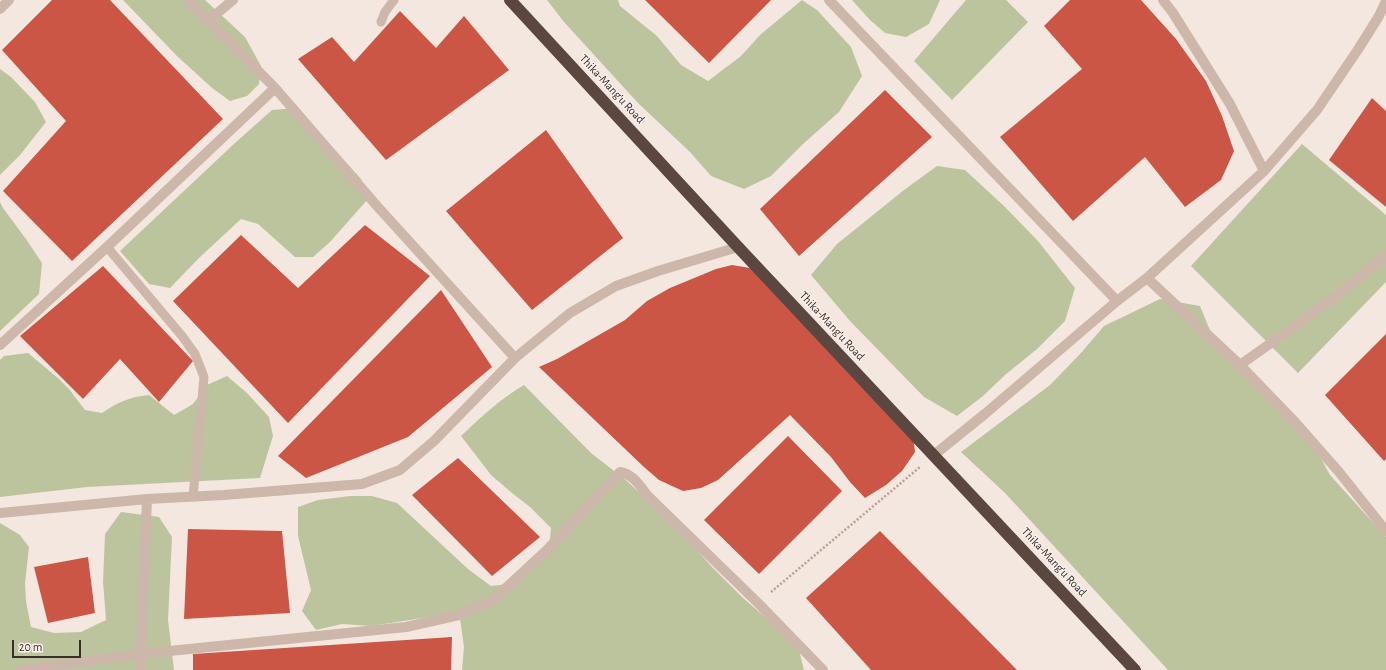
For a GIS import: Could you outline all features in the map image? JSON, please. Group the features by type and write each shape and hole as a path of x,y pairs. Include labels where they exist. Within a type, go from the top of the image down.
{"highway":[{"name":"Thika-Mang'u Road","path":"510,0 1135,670"}],"street":[{"path":"0,9 9,0"},
{"path":"188,0 275,88 377,206 515,358"},
{"path":"208,21 234,0"},
{"path":"829,0 1117,301"},
{"path":"1163,0 1173,13 1230,104 1264,171"},
{"path":"934,455 986,413 1117,301 1147,278 1264,171 1317,110 1359,48 1379,16 1386,1"},
{"path":"0,345 107,247 275,88"},
{"path":"0,513 147,498 224,495 362,484 400,470 434,442 515,358 570,313 616,286 738,246"},
{"path":"1240,365 1334,298 1386,255"},
{"path":"1147,278 1240,365 1295,422 1340,472 1386,531"},
{"path":"21,670 140,654 406,627 459,615 494,600 547,550 620,472 633,478 647,495 758,603 823,670"},
{"path":"140,670 147,498"}],"lane":[{"path":"381,22 385,12 394,0"},
{"path":"107,247 182,336 195,354 204,378 193,496"}],"path":[{"path":"758,603 934,455"}],"green space":[{"path":"123,0 205,0 245,37 261,66 259,84 247,96 230,101 212,88 177,56"},
{"path":"547,0 618,0 620,6 657,36 681,65 708,81 741,56 760,35 802,0 817,10 851,47 862,76 839,112 803,144 771,176 744,189 711,176 690,152 638,103 564,22"},
{"path":"852,0 940,0 929,24 906,37 885,33 870,20"},
{"path":"966,0 1006,0 1028,22 952,100 914,61"},
{"path":"0,69 11,77 35,102 46,122 20,155 0,175"},
{"path":"297,108 361,179 368,199 330,242 313,257 295,257 258,224 241,219 199,258 170,288 149,284 120,251 272,110"},
{"path":"1302,144 1386,215 1386,282 1298,373 1191,266"},
{"path":"937,166 965,170 1004,206 1038,241 1075,288 1065,321 1037,349 1005,375 983,396 957,416 924,397 850,321 811,275 837,244 904,190"},
{"path":"0,202 42,263 39,294 0,331"},
{"path":"1160,299 1200,306 1219,352 1303,426 1330,475 1386,537 1386,670 1168,670 1005,493 961,452 1050,385 1081,353 1104,326"},
{"path":"28,353 69,389 85,410 102,413 124,401 135,397 149,395 174,415 193,404 207,385 227,376 247,393 269,417 273,436 260,478 87,487 0,497 0,360 4,356"},
{"path":"524,385 591,453 627,481 676,527 713,568 742,597 798,646 804,670 462,670 464,647 460,619 429,617 371,626 342,624 316,630 302,611 311,590 298,536 298,507 318,500 350,496 372,496 397,503 468,569 491,586 508,584 549,548 551,528 530,507 491,475 461,436 499,402"},
{"path":"121,512 159,517 172,537 168,620 174,670 0,670 0,523 20,535 29,547 25,583 26,601 31,627 54,633 81,632 106,620 103,582 105,534"}],"building":[{"path":"52,0 110,0 223,119 72,261 3,191 66,121 2,50"},
{"path":"645,0 771,0 709,63"},
{"path":"1070,0 1141,0 1176,39 1206,81 1222,116 1234,151 1221,180 1185,207 1145,157 1073,221 1000,137 1082,69 1044,26"},
{"path":"400,11 436,48 464,16 509,70 386,160 298,59 332,37 354,62"},
{"path":"885,90 932,137 799,256 760,209"},
{"path":"1372,98 1386,111 1386,207 1329,160"},
{"path":"546,130 623,238 532,310 446,211"},
{"path":"365,225 430,276 288,423 173,301 241,235 298,288"},
{"path":"732,265 750,268 913,435 915,452 902,471 886,485 865,498 850,482 831,457 790,415 718,480 701,488 683,491 659,480 539,367 557,359 625,320 647,301 670,288 716,269"},
{"path":"103,266 193,361 159,402 120,359 83,399 20,336"},
{"path":"441,290 492,367 408,437 306,478 278,456"},
{"path":"1386,334 1386,459 1384,461 1325,395"},
{"path":"788,436 842,491 759,574 704,520"},
{"path":"458,458 540,537 492,576 412,495"},
{"path":"188,529 282,531 290,613 184,619"},
{"path":"880,531 1017,670 871,670 806,598"},
{"path":"88,557 95,613 48,623 34,567"},
{"path":"452,637 451,670 193,670 193,654"}]}
